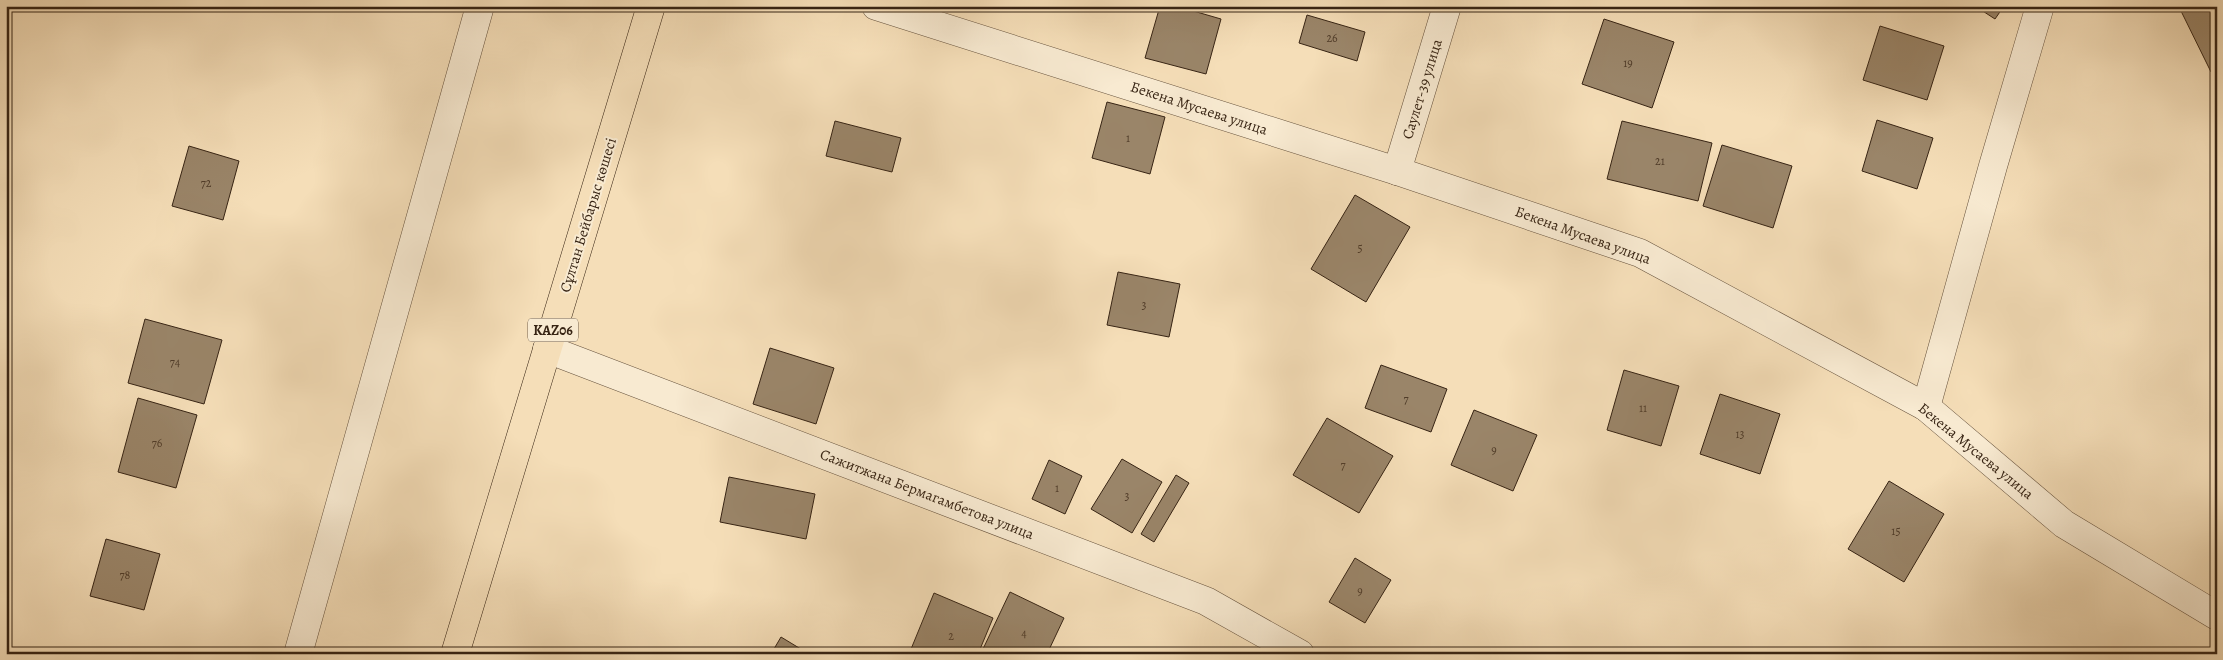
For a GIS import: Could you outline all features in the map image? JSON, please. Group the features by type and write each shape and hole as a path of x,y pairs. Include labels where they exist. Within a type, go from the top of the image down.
{"main road":[{"name":"Сұлтан Бейбарыс көшесі","path":"455,654 651,6"}],"street":[{"path":"298,654 480,6"},
{"name":"Бекена Мусаева улица","path":"876,6 1397,171 1640,253 1926,407 2064,524 2217,616"},
{"name":"Саулет-39 улица","path":"1397,171 1448,6"},
{"path":"1926,407 2040,6"},
{"name":"Сажитжана Бермагамбетова улица","path":"547,349 1206,601 1300,654"}],"building":[{"path":"1160,6 1176,6 1221,19 1206,74 1145,58"},
{"path":"1975,6 2004,6 1995,19"},
{"path":"2191,6 2217,6 2217,70 2211,72 2181,11"},
{"path":"1307,15 1365,32 1357,61 1299,43"},
{"path":"1604,19 1674,42 1652,108 1582,84"},
{"path":"1880,26 1944,46 1927,100 1863,80"},
{"path":"1107,102 1165,117 1150,174 1092,158"},
{"path":"1877,120 1933,138 1917,189 1862,171"},
{"path":"835,121 901,138 892,172 826,156"},
{"path":"1622,121 1712,143 1698,201 1607,179"},
{"path":"1722,145 1792,166 1773,228 1703,206"},
{"path":"189,146 239,161 223,220 172,206"},
{"path":"1355,195 1410,227 1366,302 1311,269"},
{"path":"1118,272 1180,284 1169,337 1107,325"},
{"path":"145,319 222,340 204,404 128,383"},
{"path":"770,348 834,368 816,424 753,404"},
{"path":"1381,365 1447,389 1431,432 1365,408"},
{"path":"1624,370 1679,386 1661,446 1607,430"},
{"path":"1720,394 1780,414 1760,474 1700,454"},
{"path":"138,398 197,415 176,488 118,472"},
{"path":"1474,410 1537,435 1513,491 1451,465"},
{"path":"1327,418 1393,456 1359,513 1293,475"},
{"path":"1122,459 1162,482 1132,533 1091,509"},
{"path":"1049,460 1082,476 1065,514 1032,499"},
{"path":"1176,475 1189,483 1154,542 1141,534"},
{"path":"729,477 815,494 806,539 720,522"},
{"path":"1889,481 1944,514 1904,582 1848,549"},
{"path":"106,539 160,554 144,610 90,596"},
{"path":"1355,558 1391,580 1365,623 1329,602"},
{"path":"1010,592 1064,618 1047,654 992,654 983,649"},
{"path":"934,593 993,618 978,654 909,654"},
{"path":"781,637 809,654 771,654"}]}
